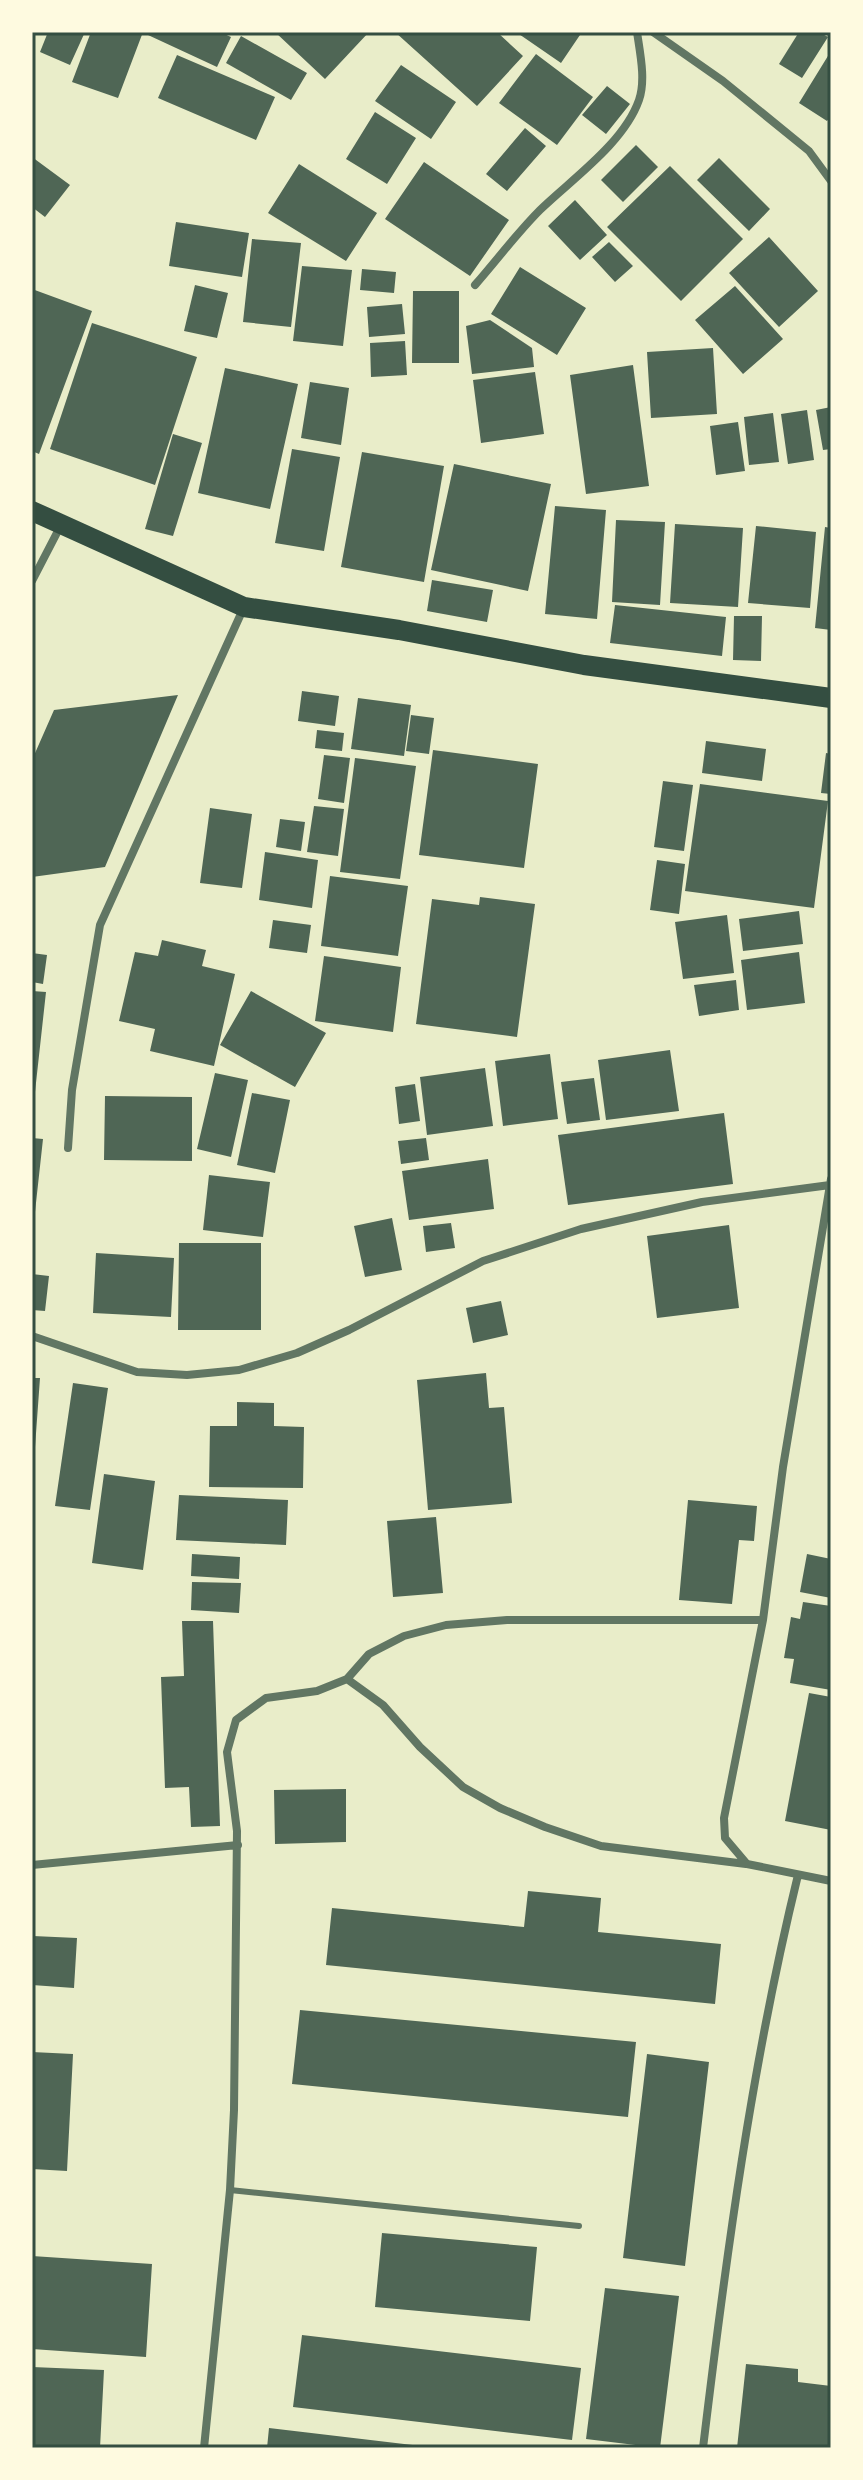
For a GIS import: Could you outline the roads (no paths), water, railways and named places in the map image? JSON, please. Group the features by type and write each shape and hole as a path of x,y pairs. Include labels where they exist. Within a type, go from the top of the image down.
{"main road":[{"path":"32,511 244,607 399,630 584,665 831,698"}],"street":[{"path":"475,285 537,213 615,139 631,117 640,97 642,77 637,32"},
{"path":"653,32 723,81 809,151 831,181"},
{"path":"32,581 61,525"},
{"path":"68,1148 72,1090 100,925 244,607"},
{"path":"747,1864 725,1838 724,1818 763,1620 783,1467 831,1179"},
{"path":"32,1336 137,1372 187,1375 239,1370 297,1353 349,1330 483,1261 581,1229 702,1202 830,1185"},
{"path":"204,2448 230,2190 234,2110 238,1845 227,1752 236,1720 266,1698 317,1691 347,1679 369,1654 404,1636 446,1625 507,1620 763,1620"},
{"path":"347,1679 383,1705 420,1747 463,1787 500,1808 545,1827 601,1846 747,1864 831,1881"},
{"path":"32,1865 238,1845"},
{"path":"703,2448 726,2256 779,1955 798,1875"}],"lane":[{"path":"230,2190 579,2226"}]}
